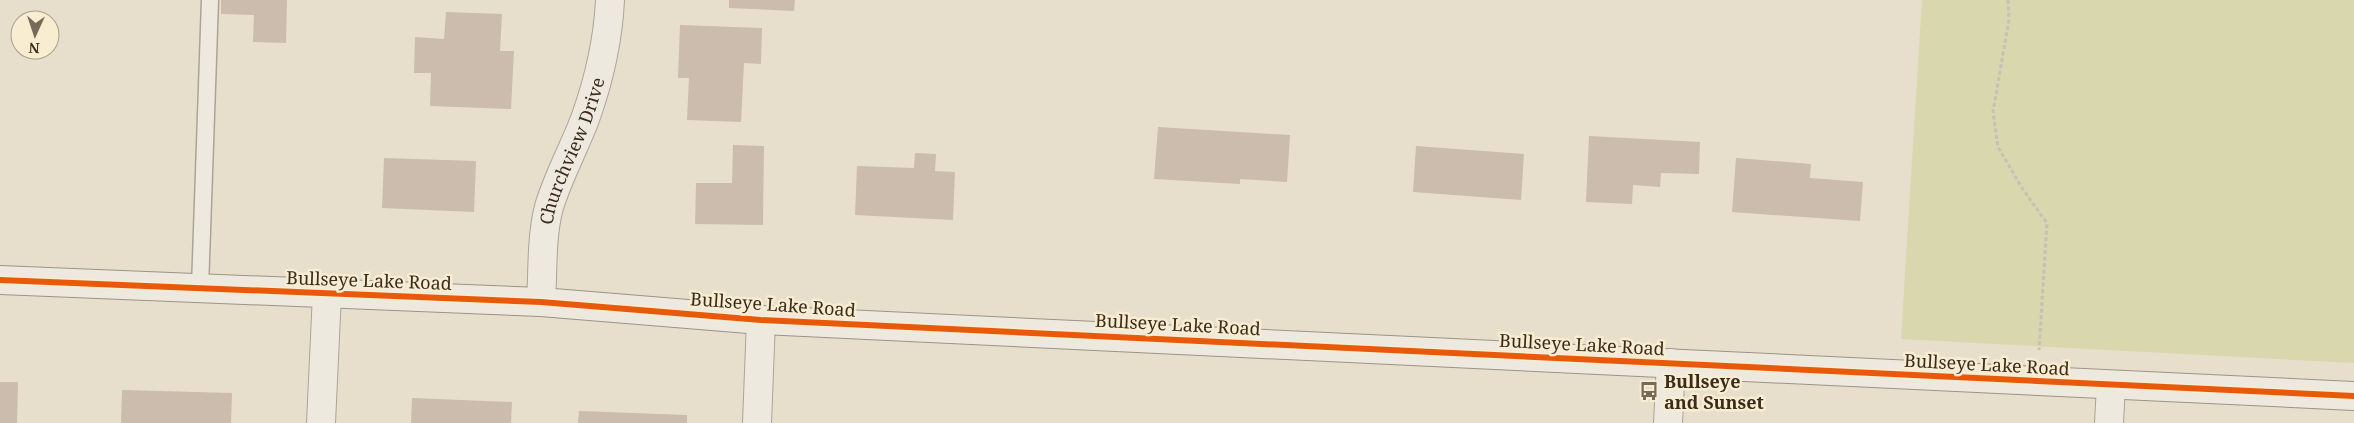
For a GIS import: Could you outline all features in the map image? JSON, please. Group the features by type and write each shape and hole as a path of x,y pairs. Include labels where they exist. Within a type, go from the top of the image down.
{"street":[{"name":"Churchview Drive","path":"541,302 544,248 549,208 584,119 600,70 609,26 610,0"},
{"name":"Bullseye Lake Road","path":"0,280 541,302 761,320 2354,396"},
{"path":"321,423 327,294"},
{"path":"757,423 761,320"},
{"path":"1668,423 1671,363"},
{"path":"2110,423 2112,385"}],"lane":[{"path":"200,288 210,0"}],"path":[{"path":"2008,0 2009,19 1993,112 1998,147 2022,188 2047,223 2038,381"}],"green space":[{"path":"1922,0 2354,0 2354,363 1901,339"}],"building":[{"path":"221,0 287,0 286,43 253,42 254,15 221,14"},
{"path":"729,0 795,0 794,11 729,8"},
{"path":"446,12 502,14 500,51 514,51 511,109 430,106 431,73 414,73 415,37 444,39"},
{"path":"680,25 762,28 761,64 744,63 741,122 687,120 689,78 678,78"},
{"path":"1158,127 1290,135 1287,182 1240,179 1240,184 1154,179"},
{"path":"1589,136 1700,142 1699,174 1661,173 1660,187 1633,185 1632,204 1586,202"},
{"path":"733,145 764,146 763,225 695,224 696,183 732,183"},
{"path":"1416,146 1524,154 1521,200 1413,192"},
{"path":"915,153 936,154 935,171 955,172 953,220 855,215 857,166 914,168"},
{"path":"384,158 476,161 474,212 382,208"},
{"path":"1736,158 1811,164 1810,178 1863,182 1860,221 1732,212"},
{"path":"0,382 18,382 17,423 0,423"},
{"path":"122,390 232,393 231,423 121,423"},
{"path":"412,398 512,402 511,423 411,423"},
{"path":"579,411 687,415 687,423 578,423"}],"cycle path":[{"path":"0,280 541,302 761,320 2354,396"}],"place":[{"name":"Bullseye and Sunset","path":"1649,391"}]}
